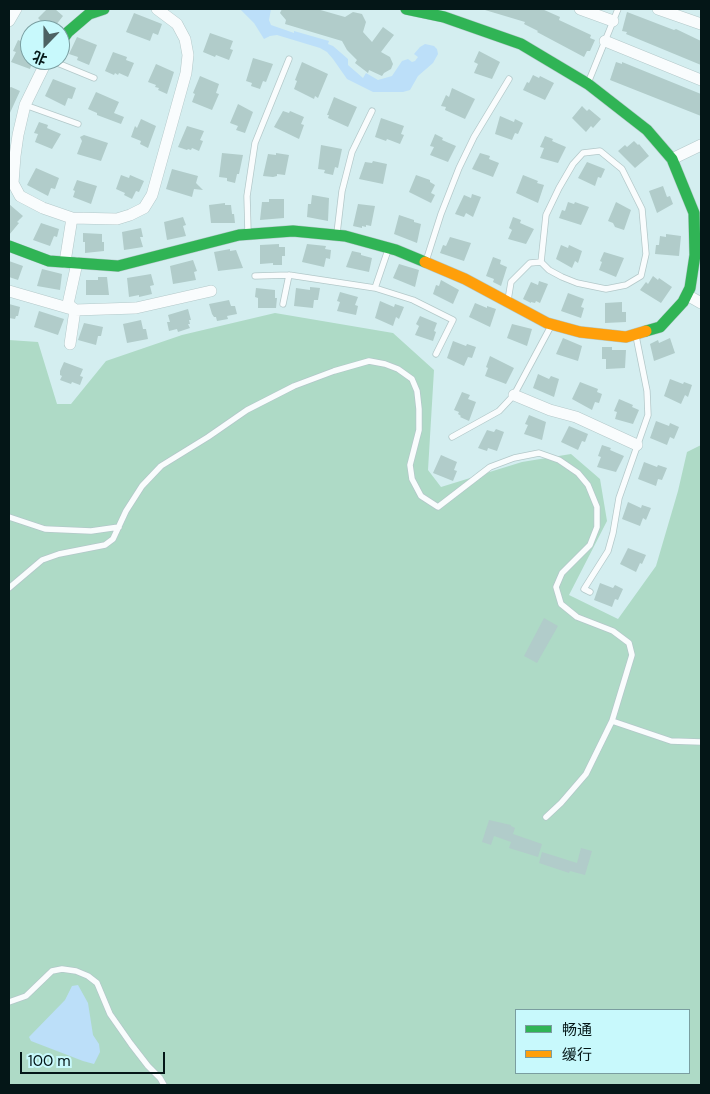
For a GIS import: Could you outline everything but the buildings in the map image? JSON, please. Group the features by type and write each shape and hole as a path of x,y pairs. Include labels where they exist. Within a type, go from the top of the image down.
{"street":[{"path":"9,22 16,9"},
{"path":"70,30 89,14 104,9"},
{"path":"44,70 25,105 14,156 13,182 20,196 43,208 72,218 117,219 144,208 152,196 186,73 188,56 185,39 177,24 157,9"},
{"path":"9,246 49,261 118,266 239,235 293,231 337,235 389,248 426,262 465,279 552,324 580,332 626,337 660,327 687,295 690,288 695,255 694,213 672,159 647,130 588,84 521,44 444,17 408,9"},
{"path":"580,9 613,21"},
{"path":"658,9 701,24"},
{"path":"605,41 701,80"},
{"path":"672,159 701,146"},
{"path":"72,218 68,304 75,310"},
{"path":"9,291 75,310 136,308 210,291"},
{"path":"687,295 701,303"},
{"path":"70,344 75,310"},
{"path":"514,395 550,410 576,417 637,445"}],"lane":[{"path":"588,84 618,9"},
{"path":"248,234 247,196 256,143 289,59"},
{"path":"70,68 94,78"},
{"path":"426,262 441,214 459,168 474,137 509,79"},
{"path":"25,105 78,124"},
{"path":"337,235 342,191 352,152 372,111"},
{"path":"600,151 622,169 642,210 646,254 641,276 626,285 606,289 577,283 562,277 549,270 541,262 546,215 559,188 573,164 583,153 600,151"},
{"path":"375,288 389,248"},
{"path":"507,302 511,282 530,263 541,262"},
{"path":"283,304 289,275"},
{"path":"255,276 289,275 375,288 412,300 453,320 436,354"},
{"path":"452,438 499,411 514,395 552,324"},
{"path":"590,592 584,589 608,551 619,498 648,415 647,391 636,334"},
{"path":"9,588 42,560 59,554 104,545 113,539 126,511 142,486 161,466 247,410 294,386 368,361 398,369 412,379 417,391 419,430 410,465 412,479 421,496 438,507 490,468 514,458 539,453 559,460 578,473 588,485 597,507 597,527 590,545 562,573 556,588 561,604 577,617 613,631 629,643 632,655 612,721 586,774 546,817"},
{"path":"9,517 45,529 90,531 119,527"},
{"path":"612,721 671,741 701,742"},
{"path":"9,1002 26,996 52,971 62,969 76,970 88,976 97,983 110,1014 164,1085"}],"green space":[{"path":"275,313 393,333 434,370 428,470 441,487 522,462 571,454 600,479 607,521 569,595 618,619 656,566 678,491 687,452 701,445 701,1085 9,1085 9,340 38,342 57,404 71,404 106,361 182,335"}],"water":[{"path":"240,9 271,9 269,20 271,25 294,33 294,31 329,41 328,44 348,59 348,65 363,78 366,73 378,80 392,76 402,61 408,59 412,62 415,61 418,57 414,54 425,44 434,46 438,54 433,63 418,76 410,90 403,92 373,92 347,79 327,52 320,48 277,35 264,39 254,23"},
{"path":"78,985 88,1003 93,1035 99,1044 100,1052 94,1064 31,1041 29,1037 65,1000 72,986"}],"traffic: fast":[{"path":"70,30 89,14 104,9"},
{"path":"406,9 444,17 521,44 588,84 647,130 672,159 694,213 695,255 690,288 683,302 660,327 646,331"},
{"path":"9,246 49,261 118,266 239,235 293,231 345,236 396,250 425,262"}],"traffic: slow":[{"path":"425,262 465,279 547,323 580,332 626,337 646,331"}]}
